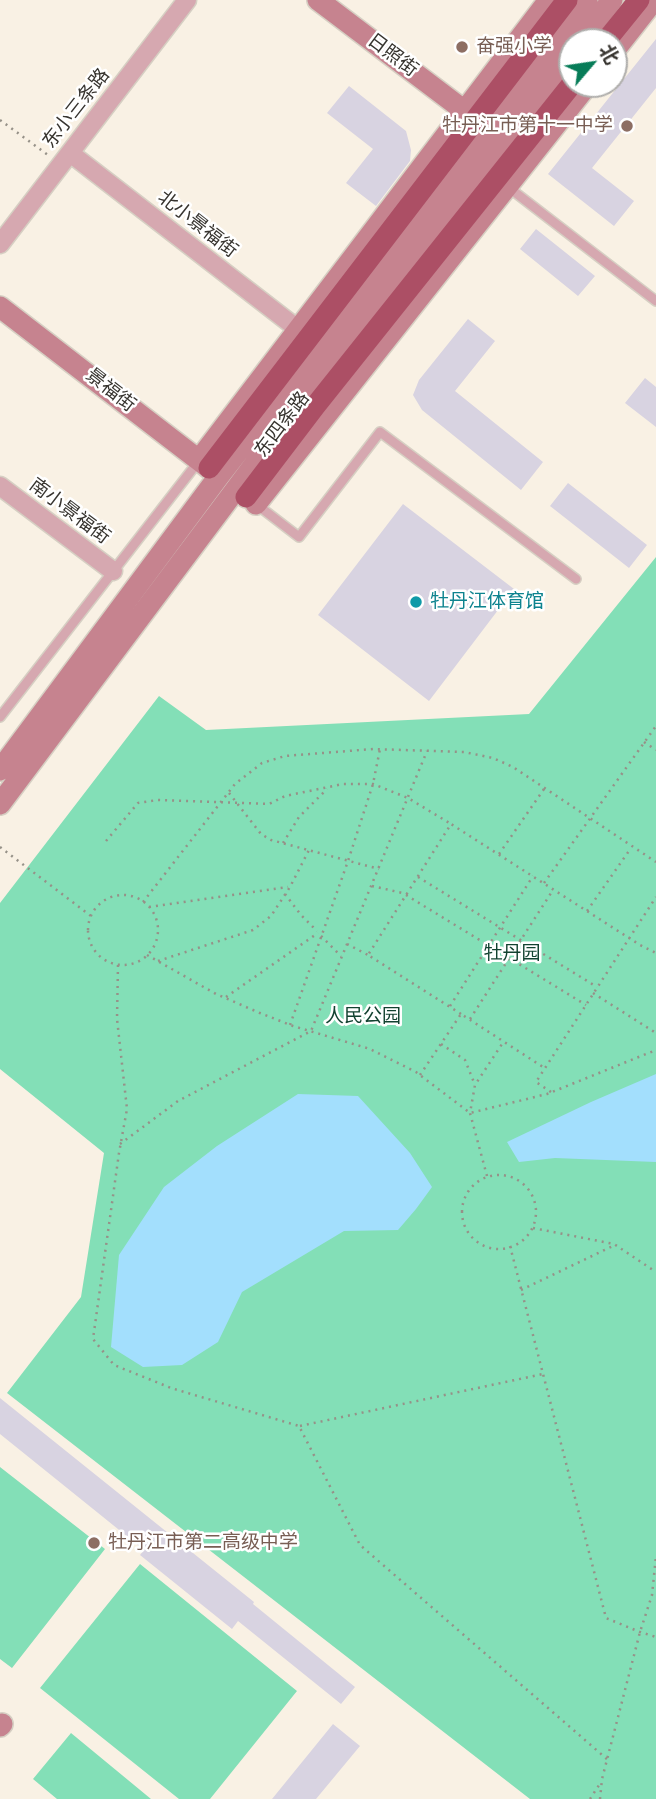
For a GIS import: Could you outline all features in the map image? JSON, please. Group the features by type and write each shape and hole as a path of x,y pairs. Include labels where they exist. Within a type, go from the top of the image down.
{"highway":[{"path":"227,482 297,391 567,0"},
{"path":"616,28 639,0"},
{"path":"227,482 297,391 559,98"}],"main road":[{"name":"日照街","path":"318,0 466,112"},
{"path":"0,804 227,482 299,330 549,0"},
{"path":"297,391 587,0"},
{"path":"590,28 612,0"},
{"path":"628,33 654,0"},
{"name":"东四条路","path":"297,391 558,68"},
{"path":"0,770 227,482 507,186 577,98"},
{"name":"景福街","path":"0,307 227,482"}],"street":[{"name":"东小三条路","path":"0,244 187,0"},
{"name":"北小景福街","path":"65,159 299,330"},
{"name":"南小景福街","path":"0,486 113,571"}],"lane":[{"path":"507,186 656,302"},
{"path":"0,717 113,571 227,482 299,537 380,432 576,579"}],"path":[{"path":"0,120 65,159"},
{"path":"544,883 656,726"},
{"path":"645,743 655,748"},
{"path":"290,1025 348,861 373,784 380,749"},
{"path":"143,902 235,784 262,763 285,756 380,749 464,752 493,758 513,768 656,862"},
{"path":"120,1144 178,1101 311,1031 428,751"},
{"path":"106,841 138,803 156,800 269,804 285,796 343,784 373,784 408,798 656,953"},
{"path":"283,843 299,817 328,787"},
{"path":"499,854 544,789"},
{"path":"229,792 261,834 271,840 379,869"},
{"path":"368,955 451,824"},
{"path":"587,911 632,846"},
{"path":"0,847 91,916"},
{"path":"157,961 253,930 271,916 309,850"},
{"path":"449,1006 533,876"},
{"path":"418,877 597,987"},
{"path":"371,886 406,895 586,1005"},
{"path":"149,906 289,887"},
{"path":"470,1020 553,889"},
{"path":"285,894 300,915 342,957"},
{"path":"117,896 128,896 143,902 155,916 158,928 152,950 134,964 118,965 101,958 89,939 88,927 97,907 117,896"},
{"path":"552,1092 536,1082 656,897"},
{"path":"225,998 318,933"},
{"path":"347,944 544,1068"},
{"path":"147,956 225,998 290,1025 370,1049 421,1075 470,1113"},
{"path":"118,965 117,1019 127,1109 93,1339 114,1365 172,1388 299,1426 543,1374"},
{"path":"593,993 656,1033"},
{"path":"421,1075 461,1014"},
{"path":"487,1176 470,1113 475,1085 504,1041"},
{"path":"441,1044 465,1060 475,1085"},
{"path":"470,1113 552,1092 656,1050"},
{"path":"487,1176 511,1177 522,1183 535,1204 536,1216 532,1228 525,1238 510,1247 491,1248 480,1243 464,1225 463,1202 468,1191 476,1182 487,1176"},
{"path":"532,1228 615,1245 656,1272"},
{"path":"521,1290 615,1245"},
{"path":"510,1247 606,1618 656,1637"},
{"path":"299,1426 360,1545 608,1760"},
{"path":"600,1799 602,1779 652,1595 656,1556"},
{"path":"590,1799 602,1779"}],"green space":[{"name":"人民公园","path":"656,557 656,1799 530,1799 7,1393 81,1297 104,1153 0,1069 0,903 159,696 206,730 529,714"},
{"path":"0,1467 105,1549 12,1668 0,1659"},
{"path":"140,1564 297,1691 210,1799 179,1799 40,1688"},
{"path":"71,1733 151,1799 57,1799 33,1779"}],"water":[{"path":"656,1074 656,1162 555,1158 519,1162 507,1142 591,1102"},
{"path":"298,1094 358,1096 410,1153 432,1187 416,1209 398,1230 344,1231 242,1292 218,1342 182,1365 143,1367 111,1347 119,1255 164,1187 217,1146"}],"building":[{"path":"656,39 656,88 592,168 634,201 614,226 548,174 609,98 628,98 628,74"},
{"path":"349,86 406,131 411,150 410,161 376,206 346,183 373,149 327,113"},
{"path":"536,229 595,276 578,296 520,249"},
{"path":"468,319 495,341 455,391 543,462 521,490 422,410 413,395 419,380"},
{"path":"645,378 656,387 656,427 625,403"},
{"path":"568,483 647,545 629,568 550,506"},
{"name":"牡丹江体育馆","path":"403,504 514,589 429,701 318,615"},
{"path":"0,1398 254,1602 253,1604 355,1687 341,1704 238,1621 232,1629 140,1555 144,1550 0,1434"},
{"path":"333,1724 360,1746 316,1799 272,1799"}],"place":[{"name":"奋强小学","path":"462,47"},
{"name":"牡丹江市第十一中学","path":"627,126"},
{"name":"牡丹江体育馆","path":"416,602"},
{"name":"牡丹江市第二高级中学","path":"94,1543"}],"park label":[{"name":"牡丹园","path":"512,954"}]}
